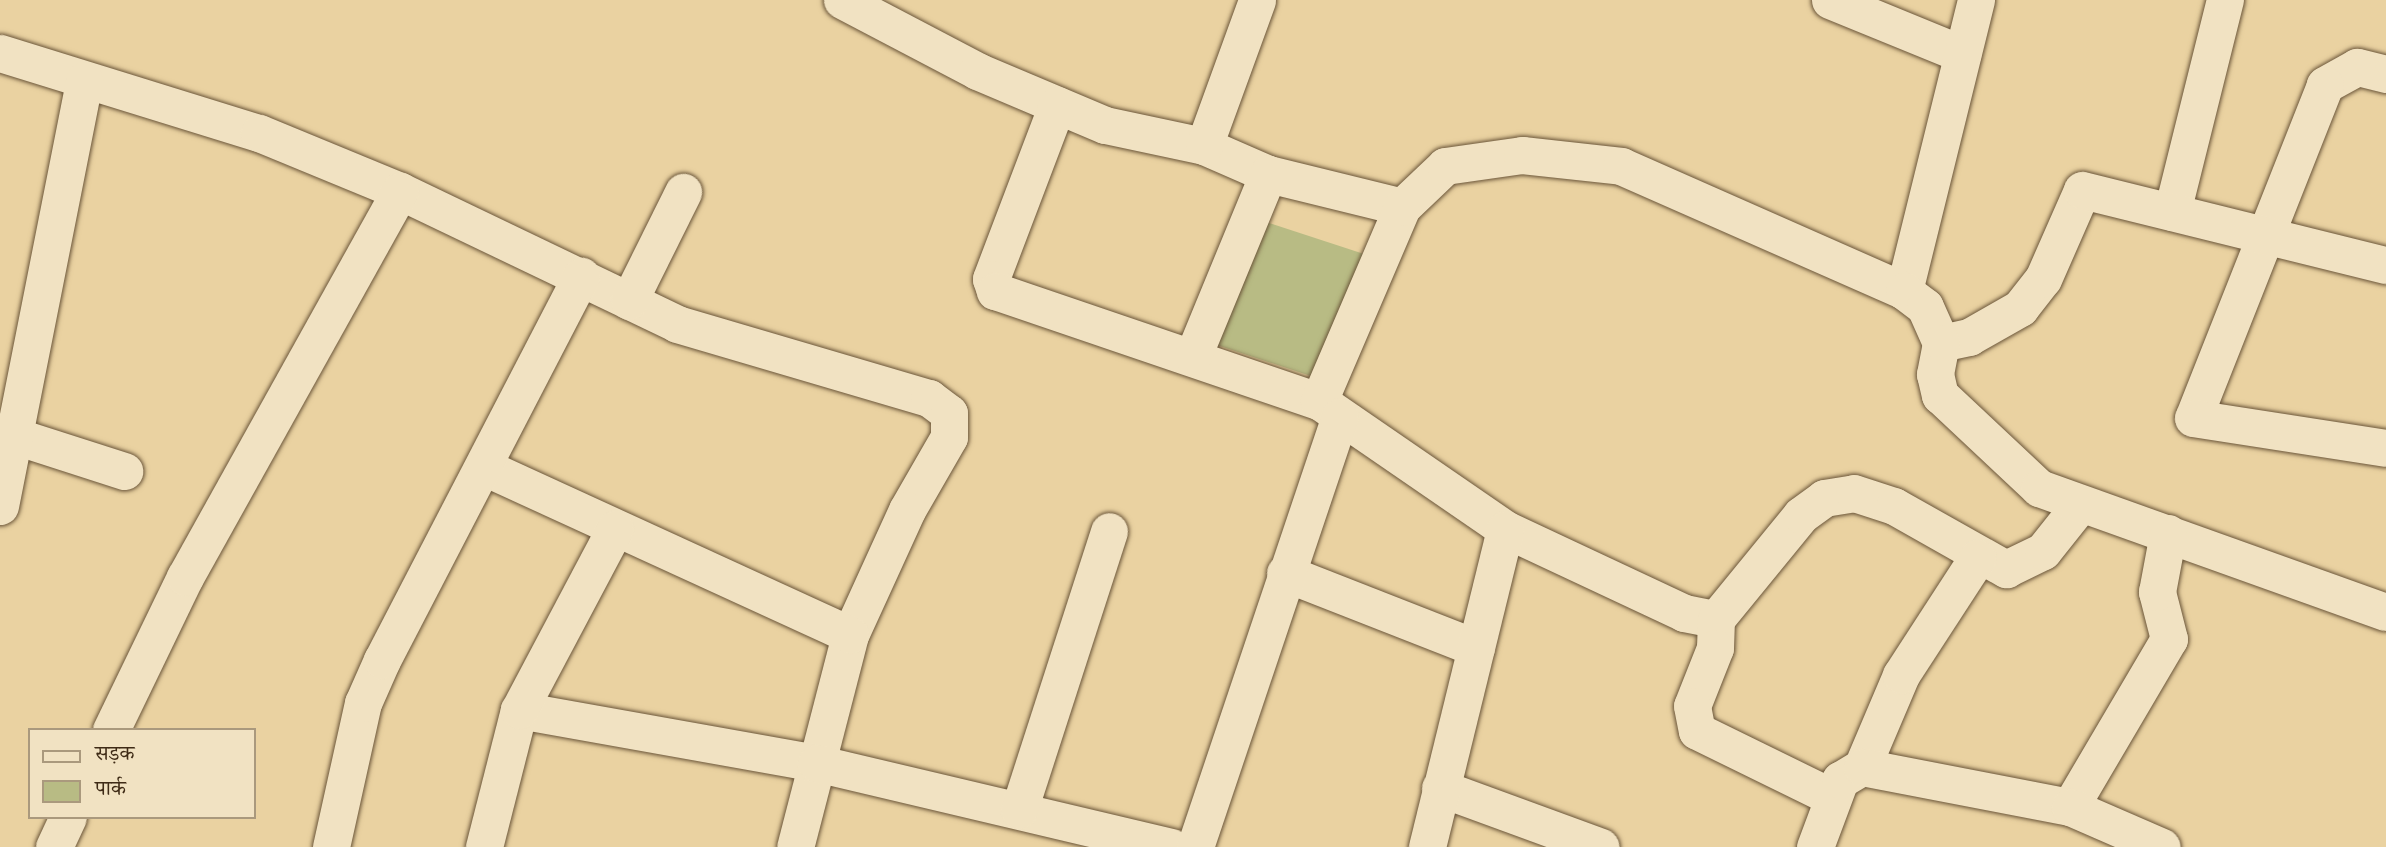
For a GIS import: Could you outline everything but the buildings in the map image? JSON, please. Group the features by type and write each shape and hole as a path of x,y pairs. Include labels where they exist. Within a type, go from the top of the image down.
{"street":[{"path":"842,0 1057,105 1105,125 1204,146 1268,174 1402,207"},
{"path":"1204,146 1257,0"},
{"path":"1830,0 1962,54"},
{"path":"1904,291 1976,0"},
{"path":"2172,212 2225,0"},
{"path":"0,53 259,133 400,191 629,301 732,342 929,398 949,413 949,437 907,510 850,635 795,847"},
{"path":"2386,74 2357,67 2325,85 2193,418 2386,448"},
{"path":"0,506 84,80"},
{"path":"1057,105 991,279 995,291 1193,356 1329,409 1505,529 1641,596 1716,619"},
{"path":"1195,847 1285,573 1329,409 1402,207 1445,166 1469,158 1583,159 1672,185 1904,291 1925,307 1941,343 1935,374 1948,405 2039,488 2078,506 2168,533 2386,611"},
{"path":"1193,356 1268,174"},
{"path":"1941,343 1969,337 2020,308 2043,279 2082,190 2265,239 2386,265"},
{"path":"112,728 185,577 400,191"},
{"path":"629,301 683,192"},
{"path":"331,847 363,703 486,468 581,276"},
{"path":"12,435 124,471"},
{"path":"486,468 850,635"},
{"path":"1832,797 1697,731 1692,706 1715,648 1716,619 1801,515 1824,498 1854,493 1894,506 1977,558 2006,569 2026,564 2078,506"},
{"path":"484,847 519,710 615,529"},
{"path":"1427,847 1505,529"},
{"path":"1019,810 1109,531"},
{"path":"2070,807 2169,639 2157,592 2168,533"},
{"path":"1815,847 1840,780 1862,767 1900,675 1977,558"},
{"path":"1285,573 1476,648"},
{"path":"519,710 816,763 1171,847"},
{"path":"1862,767 2070,807 2162,847"},
{"path":"1440,788 1589,845"},
{"path":"54,847 67,819"}],"green space":[{"path":"1257,219 1364,254 1323,380 1217,345"}]}
